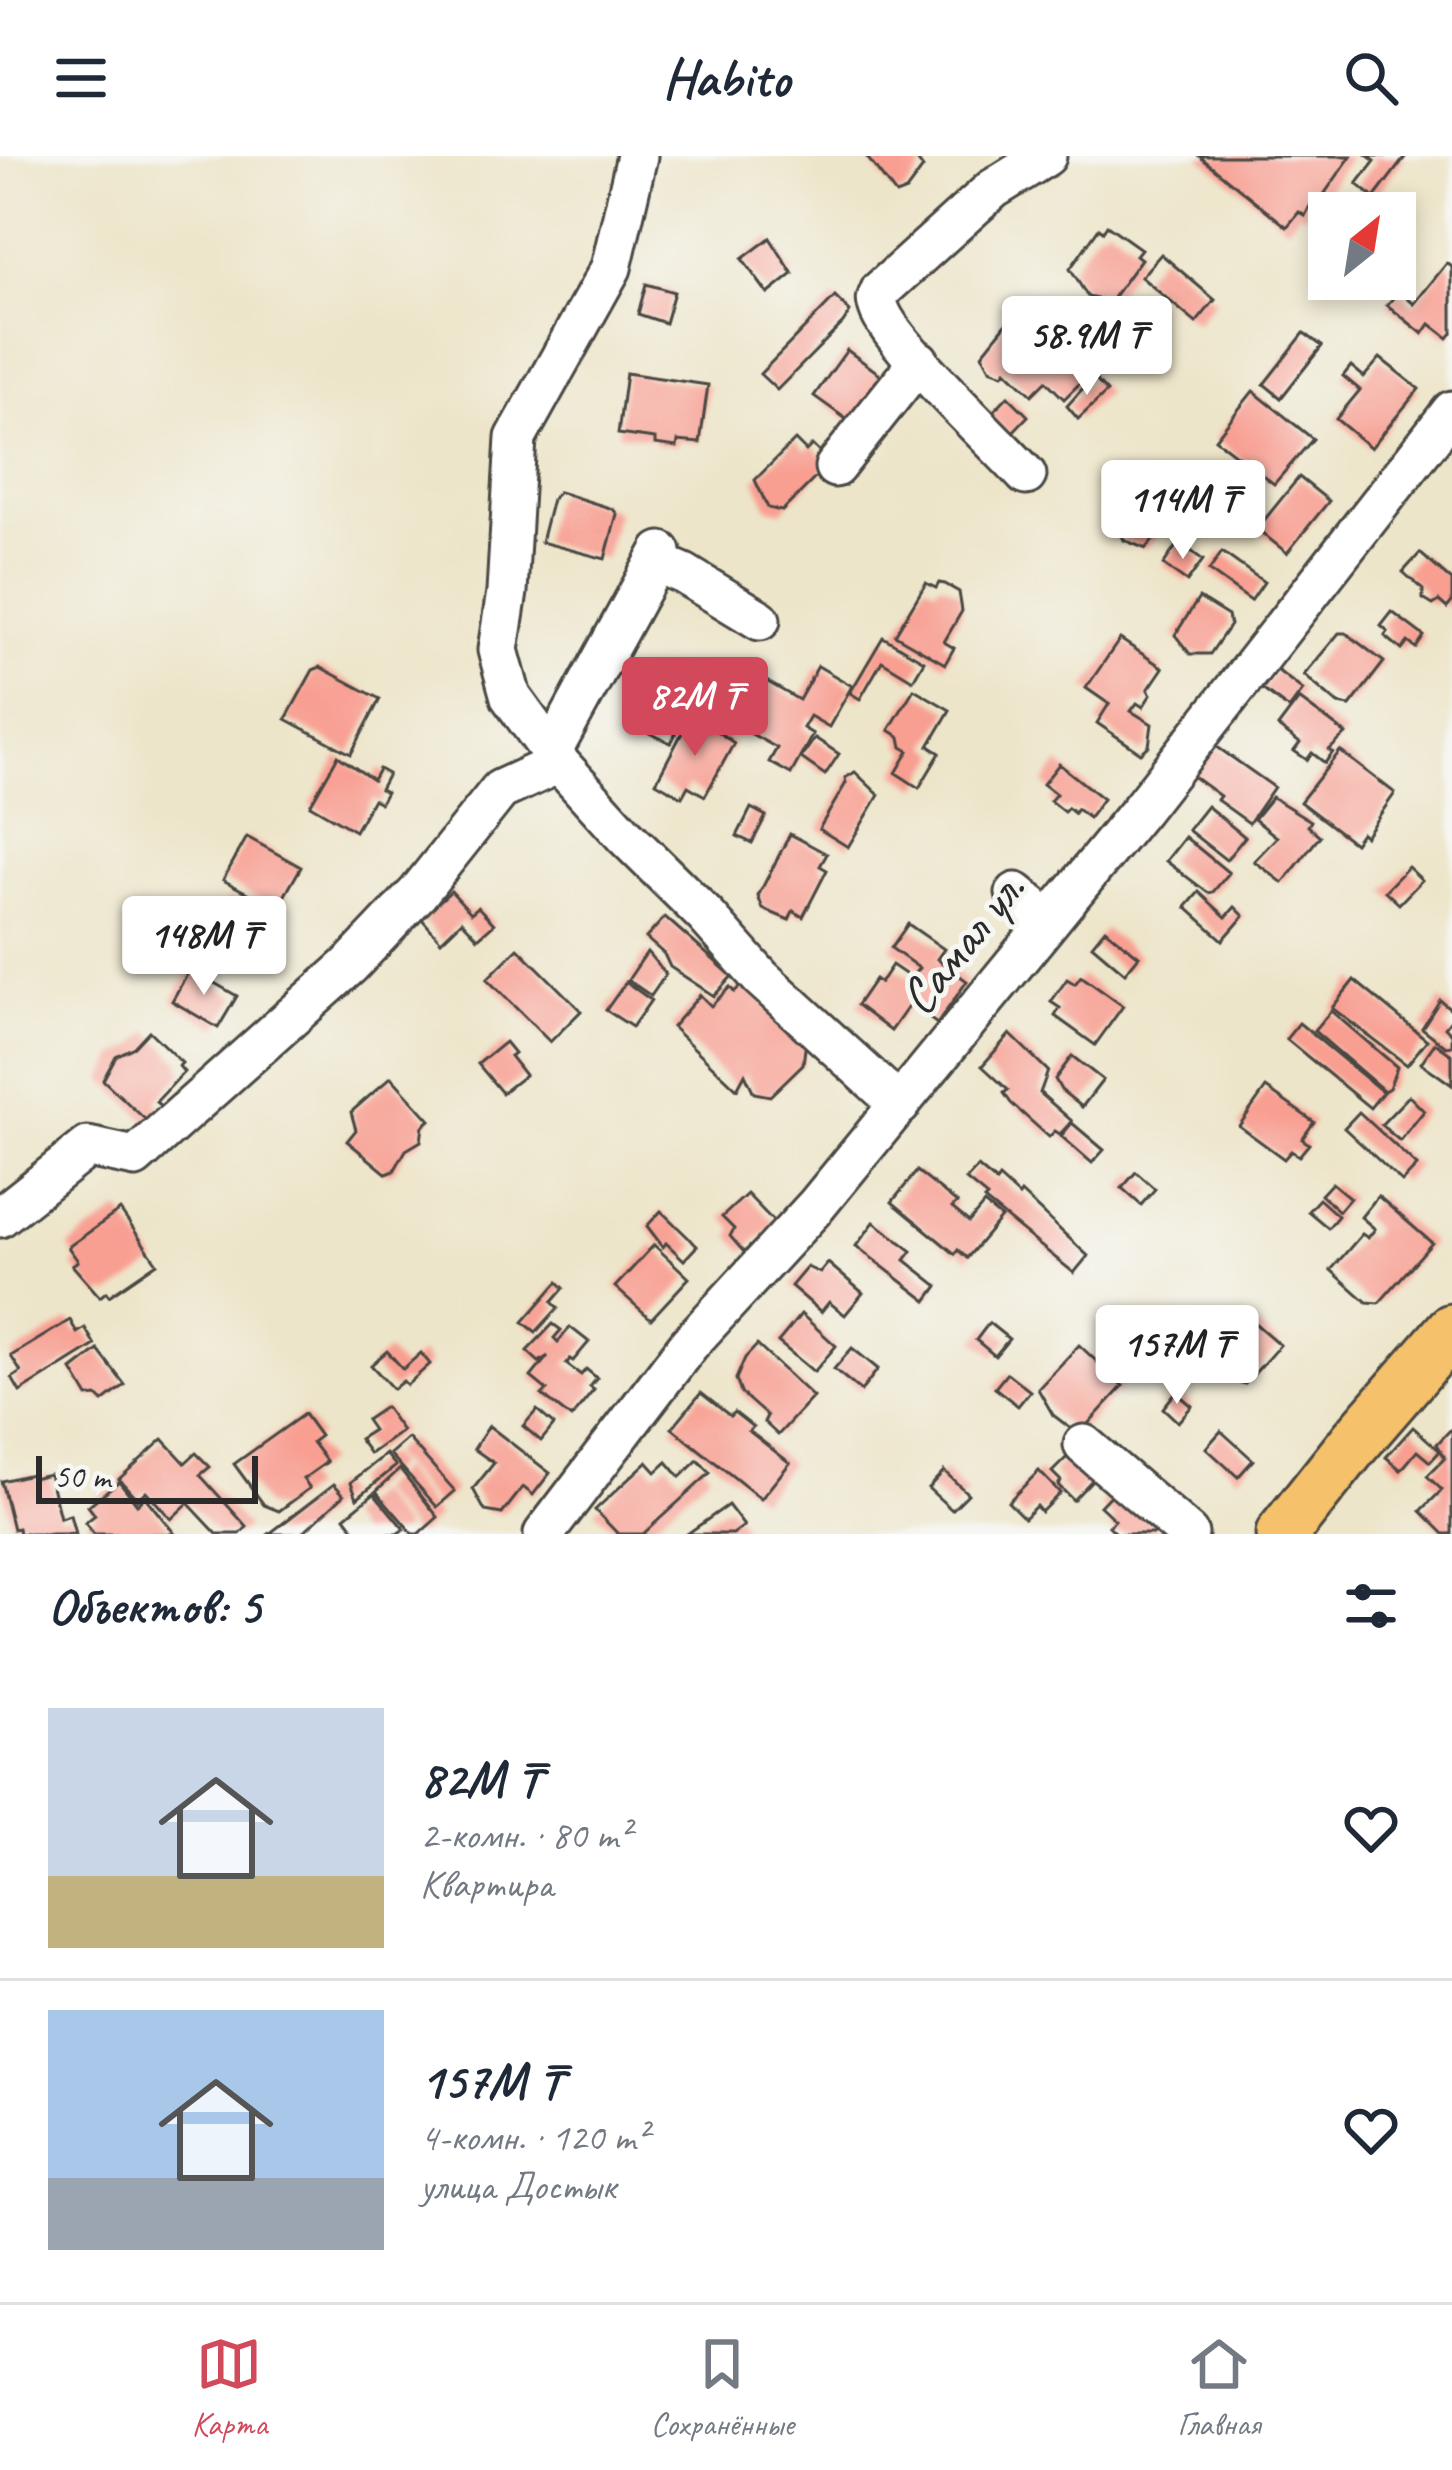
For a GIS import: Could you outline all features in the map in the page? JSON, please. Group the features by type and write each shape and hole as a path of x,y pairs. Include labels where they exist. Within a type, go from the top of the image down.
{"main road":[{"path":"1282,1534 1452,1332"}],"street":[{"path":"638,156 611,268 516,438 507,592 498,650 511,697 555,758 760,978 900,1106"},
{"path":"1026,475 919,361 879,312 877,300 881,290 993,188 1046,156"},
{"path":"836,467 919,361"},
{"name":"Самал ул.","path":"544,1534 689,1344 900,1106 1452,411"},
{"path":"0,1217 88,1147 135,1156 349,966 418,893 500,790 555,758 659,558 760,620"},
{"path":"1016,893 1049,920"},
{"path":"1084,1444 1188,1534"}],"building":[{"path":"866,156 914,156 923,168 906,191 896,195"},
{"path":"1199,156 1351,156 1326,192 1308,192 1305,216 1299,212 1287,227"},
{"path":"1368,156 1406,156 1379,192 1367,192 1357,184 1375,161"},
{"path":"1107,225 1141,249 1136,255 1141,259 1110,302 1088,297 1070,269 1099,228 1103,231"},
{"path":"770,238 793,274 768,294 742,259"},
{"path":"1161,254 1215,300 1196,323 1141,277"},
{"path":"1447,263 1452,267 1452,333 1448,338 1430,324 1423,334 1387,305 1391,300 1414,304"},
{"path":"646,284 674,292 665,323 638,314"},
{"path":"835,297 850,312 777,390 760,374"},
{"path":"1018,315 1042,338 1054,334 1059,344 1056,352 1084,379 1064,399 1046,381 1032,395 1006,370 1003,374 990,369 982,354"},
{"path":"1304,333 1322,346 1281,398 1264,384"},
{"path":"847,350 893,384 860,429 814,396"},
{"path":"1380,358 1419,389 1371,448 1336,419 1360,390 1343,376 1351,366 1364,377"},
{"path":"626,373 708,385 700,443 678,441 677,447 618,434"},
{"path":"1093,377 1107,392 1078,419 1067,406"},
{"path":"1253,391 1313,439 1274,484 1215,439"},
{"path":"1008,396 1028,416 1010,435 989,416"},
{"path":"795,440 806,451 812,445 830,463 782,511 768,508 755,480"},
{"path":"1193,471 1233,505 1219,522 1177,489"},
{"path":"1299,477 1329,501 1287,553 1257,529"},
{"path":"1137,479 1177,510 1146,549 1124,540 1111,512"},
{"path":"559,492 617,514 605,559 541,542 552,499"},
{"path":"1179,542 1203,560 1187,582 1163,565"},
{"path":"1222,552 1264,582 1251,601 1209,571"},
{"path":"1420,553 1452,581 1452,602 1447,608 1439,601 1433,605 1423,599 1423,590 1403,572"},
{"path":"926,583 936,588 945,584 959,592 962,611 944,642 954,648 945,664 895,635"},
{"path":"1199,598 1228,616 1230,625 1210,654 1190,654 1175,635"},
{"path":"1392,612 1424,636 1416,648 1408,642 1402,650 1385,636 1388,632 1381,626"},
{"path":"1339,633 1346,633 1384,662 1350,706 1338,704 1304,675"},
{"path":"883,637 924,661 913,680 882,661 860,699 850,693"},
{"path":"1120,639 1163,668 1143,707 1137,703 1131,711 1152,724 1149,746 1141,753 1097,723 1109,704 1086,688"},
{"path":"818,666 852,686 829,727 810,716 803,728 813,734 791,774 769,762 777,748 715,714 726,694 738,701 747,686 752,689 761,678 799,700"},
{"path":"320,667 380,699 351,754 286,719 313,670"},
{"path":"1277,670 1303,690 1289,709 1262,689"},
{"path":"663,678 688,690 685,694 693,698 671,743 638,728"},
{"path":"914,689 950,710 929,746 940,753 919,788 896,773 909,751 889,730"},
{"path":"1299,699 1346,734 1329,750 1333,752 1325,763 1312,753 1307,760 1294,751 1300,743 1278,727"},
{"path":"692,714 734,743 705,796 688,786 682,797 656,782"},
{"path":"815,738 839,754 825,775 801,758"},
{"path":"1213,744 1274,787 1249,823 1191,775"},
{"path":"1340,751 1395,793 1365,836 1361,833 1354,843 1300,802"},
{"path":"338,756 373,780 379,769 388,774 380,789 386,792 380,803 373,799 355,831 310,805"},
{"path":"1059,764 1103,799 1089,818 1077,809 1064,812 1050,801 1056,794 1043,784"},
{"path":"855,772 879,795 848,847 819,829 845,778"},
{"path":"1272,797 1311,821 1308,826 1320,836 1283,883 1254,861 1277,837 1254,819"},
{"path":"1207,806 1245,837 1226,860 1188,830"},
{"path":"751,808 766,816 752,843 737,836"},
{"path":"790,834 827,854 820,866 827,870 803,917 793,911 789,920 763,909 758,896"},
{"path":"247,837 301,867 277,909 223,880"},
{"path":"1185,837 1229,873 1213,892 1166,861"},
{"path":"1408,867 1422,880 1399,904 1385,891"},
{"path":"451,891 471,913 478,907 494,924 478,938 462,921 441,941 421,918"},
{"path":"1199,892 1226,917 1235,907 1244,916 1223,940 1186,907"},
{"path":"229,898 274,923 249,967 204,943"},
{"path":"665,917 732,976 714,996 670,967 664,954 646,938"},
{"path":"908,924 944,949 937,959 967,981 937,1024 910,1004 891,1031 857,1005 892,965 911,978 919,968 891,948"},
{"path":"1105,929 1139,956 1125,973 1092,945"},
{"path":"518,948 581,1011 550,1042 487,979"},
{"path":"647,952 666,974 651,996 628,980"},
{"path":"190,969 237,996 218,1028 172,1001"},
{"path":"1081,976 1123,1006 1095,1045 1055,1016 1060,1008 1051,1002 1067,979 1075,984"},
{"path":"1354,980 1427,1040 1407,1065 1332,1008"},
{"path":"626,982 651,1000 632,1027 606,1010"},
{"path":"745,982 806,1041 803,1064 770,1096 754,1093 745,1074 737,1089 672,1027 700,995 711,1006 730,987 734,992"},
{"path":"1440,1000 1452,1010 1445,1027 1452,1034 1452,1046 1446,1047 1422,1028"},
{"path":"1331,1011 1397,1067 1389,1088 1384,1091 1314,1031"},
{"path":"1299,1023 1383,1092 1370,1108 1286,1039"},
{"path":"149,1031 182,1063 184,1072 156,1102 162,1107 148,1122 103,1080 116,1056 134,1047"},
{"path":"1010,1034 1048,1071 1040,1093 1072,1121 1060,1134 1055,1131 1049,1137 1011,1103 1004,1093 1008,1090 982,1066"},
{"path":"505,1042 525,1075 502,1093 478,1064"},
{"path":"1435,1043 1452,1055 1452,1085 1421,1063"},
{"path":"1072,1056 1103,1080 1082,1107 1055,1079"},
{"path":"391,1077 430,1120 423,1126 421,1141 406,1150 394,1171 387,1174 347,1141 356,1130 351,1112"},
{"path":"1266,1088 1314,1122 1302,1139 1309,1144 1299,1156 1291,1151 1284,1159 1239,1126"},
{"path":"1409,1096 1424,1111 1400,1141 1381,1125"},
{"path":"1359,1112 1417,1166 1402,1182 1344,1128"},
{"path":"1072,1123 1104,1150 1092,1163 1061,1136"},
{"path":"978,1167 1019,1196 1021,1193 1088,1256 1074,1273 984,1200 987,1197 966,1180"},
{"path":"917,1171 957,1203 952,1208 969,1222 984,1204 1001,1218 967,1258 958,1250 955,1254 892,1202"},
{"path":"1136,1172 1155,1189 1141,1205 1122,1188"},
{"path":"1332,1183 1350,1198 1339,1211 1321,1195"},
{"path":"747,1194 775,1223 744,1252 730,1236 734,1229 722,1217"},
{"path":"1378,1196 1432,1243 1379,1303 1367,1302 1331,1270 1362,1234 1368,1238 1375,1229 1361,1217"},
{"path":"1319,1199 1338,1216 1328,1228 1308,1211"},
{"path":"120,1210 157,1263 109,1296 106,1292 100,1297 72,1265 78,1261 68,1247"},
{"path":"661,1211 697,1246 684,1260 666,1243 663,1247 647,1226"},
{"path":"874,1222 912,1251 905,1260 938,1286 927,1301 856,1246"},
{"path":"654,1245 689,1278 651,1319 615,1287"},
{"path":"828,1263 863,1293 845,1315 829,1302 821,1312 791,1286 807,1267 820,1273"},
{"path":"558,1282 564,1288 552,1302 558,1308 536,1332 523,1322"},
{"path":"801,1314 836,1346 814,1372 778,1342"},
{"path":"1250,1319 1280,1345 1245,1384 1226,1379 1214,1359"},
{"path":"70,1320 77,1333 85,1328 95,1345 20,1392 12,1378 21,1372 11,1356"},
{"path":"989,1323 1009,1339 995,1356 976,1340"},
{"path":"553,1324 561,1330 554,1338 558,1342 570,1327 589,1342 566,1364 581,1375 586,1369 597,1378 590,1387 594,1390 571,1418 542,1395 547,1390 531,1377 548,1356 539,1362 527,1351"},
{"path":"757,1345 813,1397 778,1435 764,1422 767,1416 741,1393 736,1379"},
{"path":"1079,1345 1123,1386 1085,1427 1077,1426 1074,1431 1053,1415 1038,1389"},
{"path":"852,1348 878,1369 861,1391 834,1369"},
{"path":"98,1350 125,1385 103,1402 97,1396 88,1397 72,1370"},
{"path":"387,1351 403,1369 421,1353 430,1364 407,1385 403,1381 393,1389 371,1365"},
{"path":"1007,1373 1030,1391 1018,1406 995,1388"},
{"path":"1176,1392 1192,1406 1178,1422 1163,1408"},
{"path":"701,1393 730,1416 734,1412 753,1427 749,1431 790,1463 761,1499 672,1428"},
{"path":"385,1407 402,1431 370,1454 359,1439 373,1430 366,1420"},
{"path":"537,1410 554,1425 541,1441 523,1426"},
{"path":"304,1414 320,1436 312,1442 327,1462 303,1479 310,1488 279,1511 264,1505 234,1464"},
{"path":"489,1426 550,1473 533,1495 523,1487 502,1514 485,1511 473,1489 494,1463 474,1449"},
{"path":"1413,1427 1440,1451 1430,1462 1417,1451 1401,1470 1386,1457"},
{"path":"1452,1428 1452,1534 1444,1534 1421,1511 1442,1490 1427,1476 1445,1458 1437,1444"},
{"path":"1221,1431 1253,1460 1238,1477 1206,1448"},
{"path":"408,1438 455,1491 437,1507 390,1454"},
{"path":"163,1439 185,1463 196,1453 210,1467 200,1475 247,1527 240,1534 217,1534 188,1503 171,1519 146,1491 137,1499 119,1479"},
{"path":"386,1454 396,1466 357,1498 351,1482"},
{"path":"1075,1456 1093,1479 1073,1500 1052,1472 1067,1457"},
{"path":"698,1460 710,1473 643,1534 618,1534 595,1510 647,1462 656,1472 667,1462 680,1477"},
{"path":"400,1469 438,1517 419,1534 413,1534 376,1491"},
{"path":"944,1471 968,1494 952,1510 928,1488"},
{"path":"1039,1471 1060,1493 1041,1512 1036,1506 1024,1518 1008,1502"},
{"path":"31,1474 32,1478 49,1474 60,1518 70,1515 75,1534 19,1534 18,1528 13,1529 1,1481"},
{"path":"119,1481 137,1504 145,1497 175,1534 94,1534 85,1523 95,1515 88,1506"},
{"path":"334,1484 344,1495 301,1534 269,1534"},
{"path":"1117,1488 1162,1534 1117,1534 1109,1526 1115,1520 1100,1506"},
{"path":"374,1493 404,1529 397,1534 358,1534 345,1517"},
{"path":"728,1505 744,1526 733,1534 687,1534"}]}
